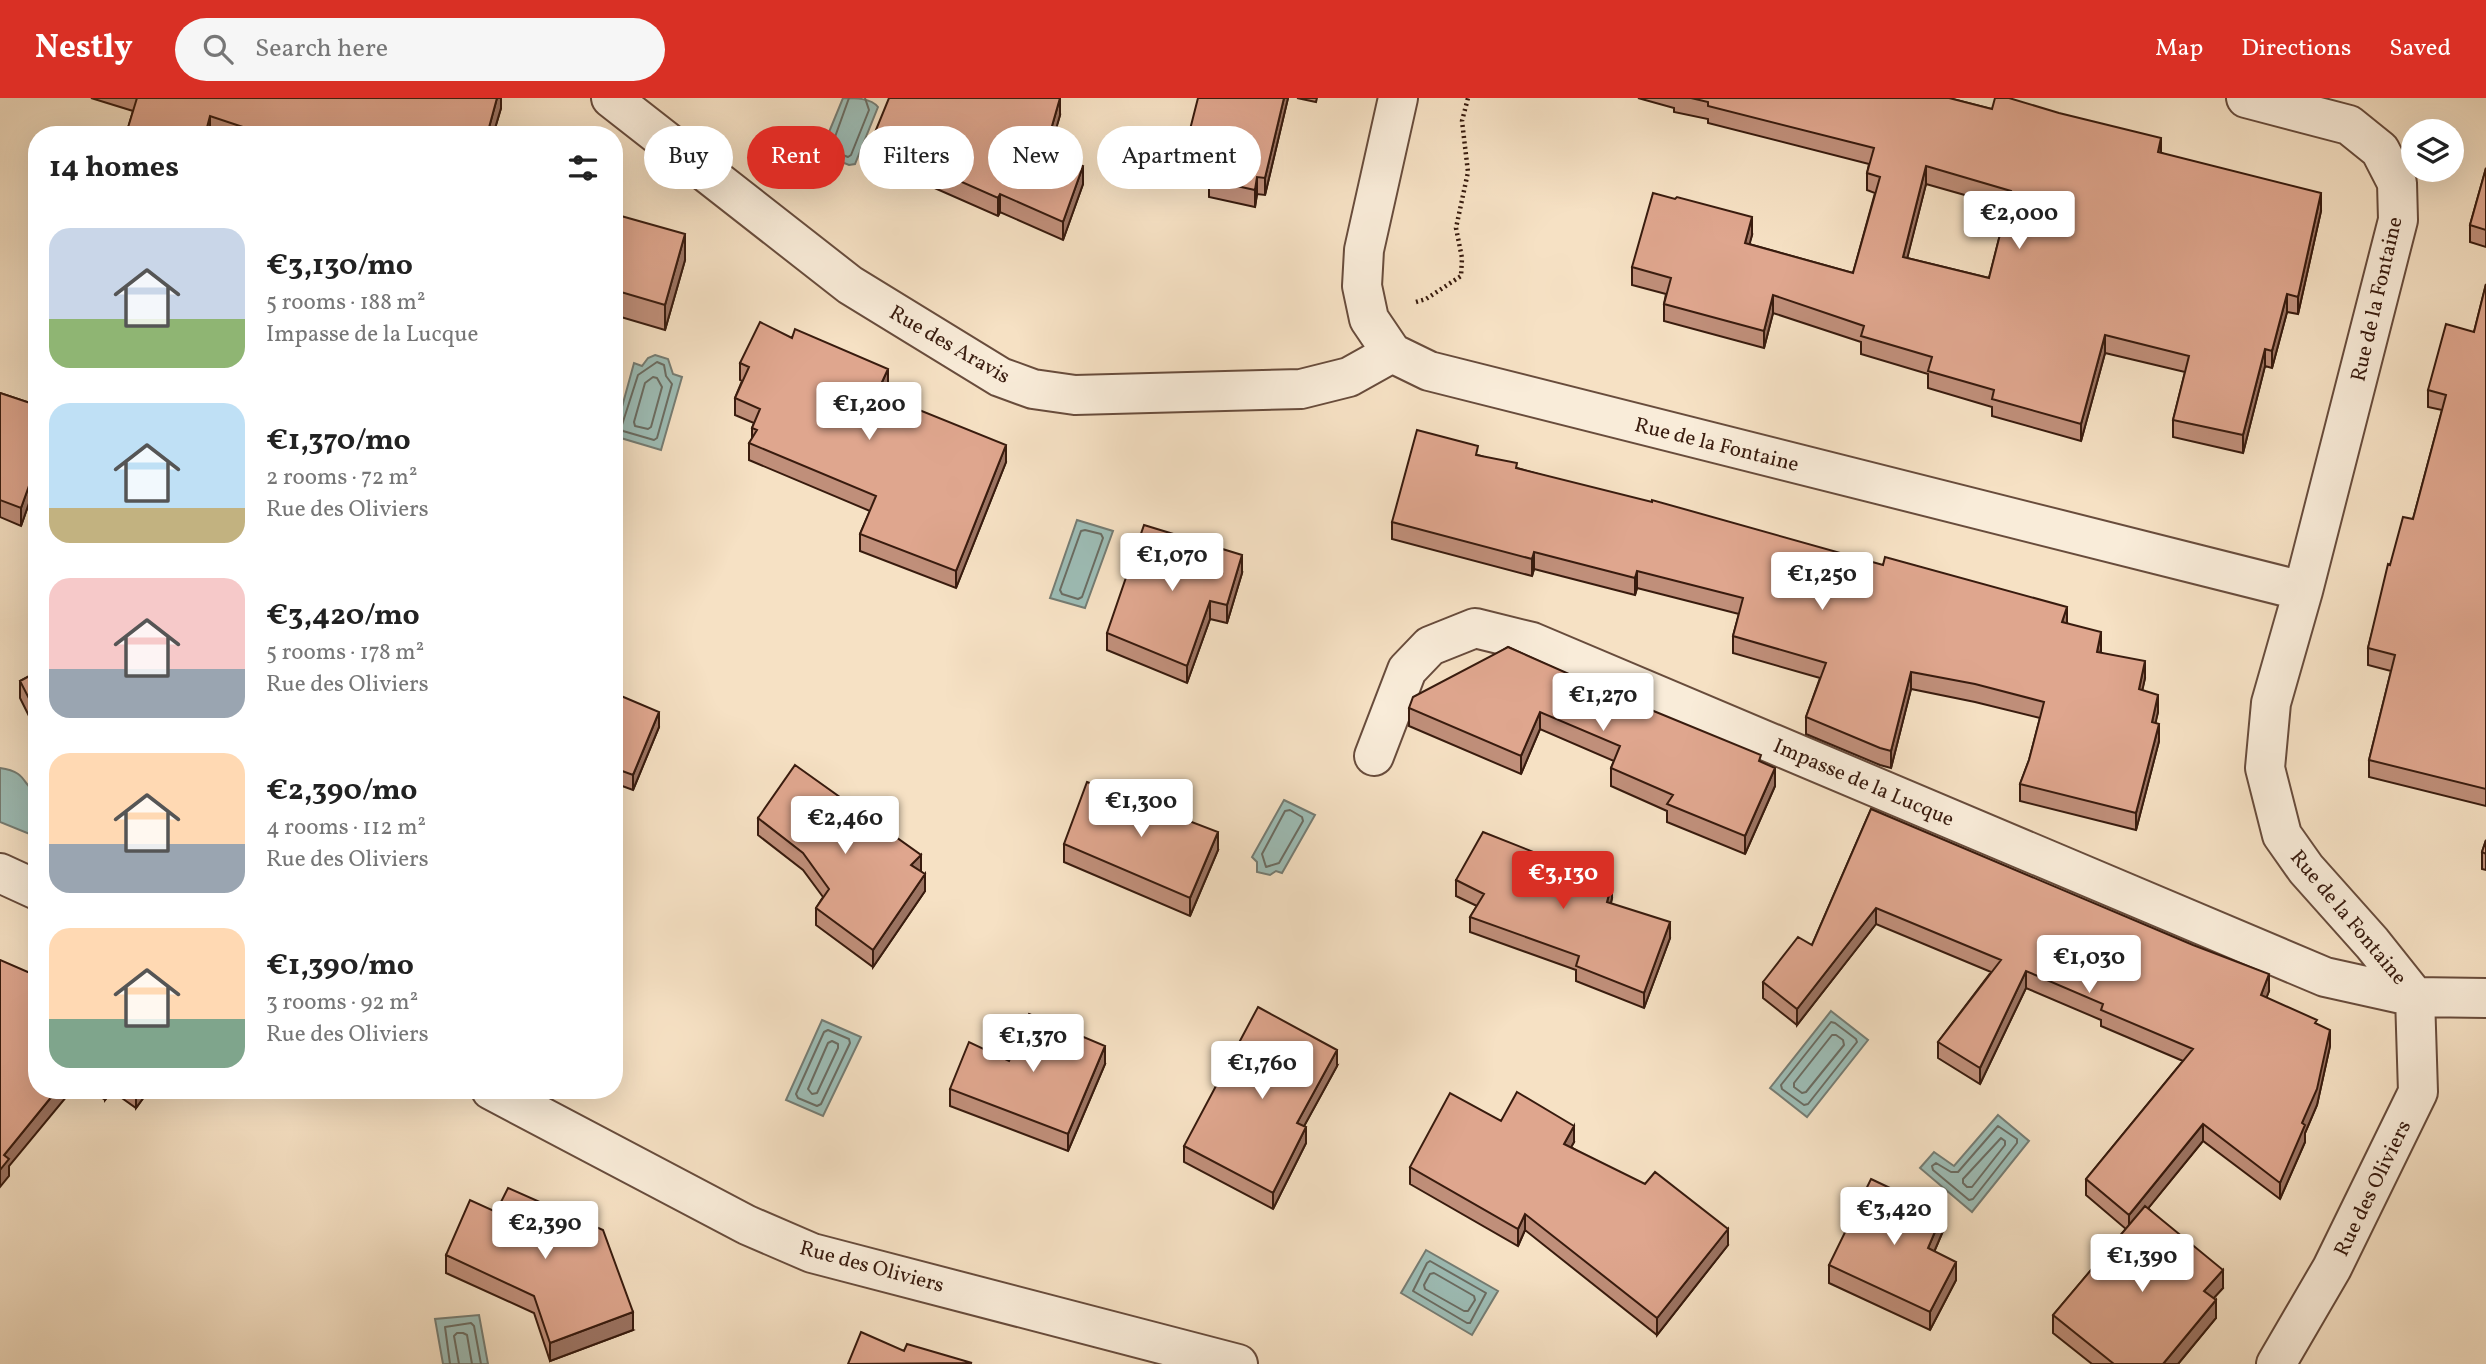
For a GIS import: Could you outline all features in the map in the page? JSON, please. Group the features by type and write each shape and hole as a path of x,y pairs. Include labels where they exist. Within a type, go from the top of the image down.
{"street":[{"name":"Rue des Aravis","path":"611,98 850,285 1000,377 1033,389 1075,395 1301,389 1349,377 1391,353"},
{"path":"1391,353 1369,319 1362,286 1364,250 1398,98"},
{"name":"Rue de la Fontaine","path":"2246,98 2348,125 2380,150 2397,183 2398,220 2303,591 2271,704 2266,768 2282,835 2306,869 2372,943 2415,997"},
{"name":"Rue de la Fontaine","path":"1391,353 1429,371 2303,591"},
{"name":"Impasse de la Lucque","path":"1374,756 1407,670 1430,646 1475,628 1532,642 2325,977 2415,997 2486,998"},
{"path":"0,873 28,886"},
{"name":"Rue des Oliviers","path":"2276,1364 2333,1268 2418,1091 2415,997"},
{"name":"Rue des Oliviers","path":"508,1099 747,1225 812,1253 1238,1364"}],"path":[{"path":"1369,319 1426,299 1461,276 1462,258 1456,228 1468,172 1462,121 1468,98"}],"water":[{"path":"843,98 867,100 878,107 870,126 859,126 859,154 855,164 845,163 845,126 831,126"},
{"path":"655,355 668,359 673,374 682,377 661,450 623,439 623,403 634,363 642,366 648,358"},
{"path":"1077,520 1113,531 1085,608 1050,598"},
{"path":"0,768 15,772 28,785 28,833 0,822"},
{"path":"1284,800 1315,815 1282,873 1276,871 1270,875 1257,872 1257,862 1252,857"},
{"path":"1831,1011 1868,1040 1807,1117 1770,1088"},
{"path":"822,1020 861,1037 823,1116 786,1100"},
{"path":"1998,1115 2029,1141 1972,1212 1920,1168 1934,1152 1954,1166"},
{"path":"1426,1250 1498,1291 1472,1335 1401,1293"},
{"path":"479,1315 488,1364 443,1364 435,1319"}],"building":[{"path":"137,98 497,98 489,126 240,126 210,116 207,126 128,126"},
{"path":"889,98 1060,98 1052,126 988,126 988,189 1075,189 1063,222 1000,194 998,198 974,187 974,126 878,126"},
{"path":"1198,98 1284,98 1265,178 1261,178 1261,126 1191,126"},
{"path":"1691,98 1949,98 1992,109 1995,98 2009,98 2161,138 2158,152 2321,193 2298,297 2287,294 2272,351 2265,349 2243,435 2173,420 2189,356 2105,335 2081,424 1992,399 1994,390 1928,371 1932,357 1861,336 1864,326 1773,295 1764,331 1664,304 1671,278 1632,267 1653,193 1752,217 1745,243 1853,273 1880,177 1867,173 1874,148 1708,106 1708,102","holes":["1926,166 2011,191 1989,278 1903,257"]},
{"path":"2486,168 2486,230 2470,225"},
{"path":"623,217 685,234 665,305 623,293"},
{"path":"2486,284 2486,789 2369,760 2395,655 2368,648 2388,564 2390,565 2403,517 2413,519 2446,395 2428,390 2446,324 2474,332"},
{"path":"760,322 792,338 795,329 888,369 877,393 1006,445 956,571 860,534 876,496 749,443 757,430 752,428 760,409 735,398 749,367 740,363"},
{"path":"0,393 28,402 28,488 21,508 0,500"},
{"path":"1417,430 1478,446 1476,455 1517,463 1516,468 1652,500 1883,565 1885,557 2067,607 2062,622 2101,632 2097,652 2145,661 2139,689 2158,695 2152,722 2159,724 2136,813 2020,784 2044,702 1975,684 1911,672 1891,751 1880,748 1806,717 1826,663 1733,636 1743,598 1637,571 1635,578 1534,552 1532,559 1392,522"},
{"path":"1144,525 1242,555 1227,605 1210,601 1187,666 1107,633"},
{"path":"1508,647 1761,755 1759,761 1775,768 1745,836 1667,804 1673,795 1611,768 1620,746 1540,712 1521,756 1409,708 1413,697"},
{"path":"28,677 28,697 20,681"},
{"path":"623,697 659,712 633,775 623,771"},
{"path":"795,765 921,855 911,865 925,874 873,950 816,908 829,889 803,853 758,818"},
{"path":"1087,782 1218,832 1190,898 1064,844"},
{"path":"1871,809 2193,945 2269,974 2261,995 2317,1020 2315,1023 2330,1030 2317,1089 2280,1183 2203,1124 2129,1215 2086,1179 2193,1049 2101,1010 2103,1004 2026,971 1980,1068 1938,1042 2001,960 1876,908 1797,1009 1763,982 1798,937 1812,945"},
{"path":"1483,832 1612,883 1607,902 1670,922 1644,993 1576,966 1579,956 1470,917 1484,894 1456,880"},
{"path":"0,960 28,972 28,1099 50,1099 4,1155 9,1159 0,1170"},
{"path":"1258,1007 1337,1050 1297,1123 1306,1127 1273,1193 1184,1146"},
{"path":"1029,1014 1105,1046 1068,1134 950,1089 969,1042 1009,1061"},
{"path":"1517,1092 1574,1126 1564,1144 1645,1184 1655,1172 1728,1229 1657,1318 1525,1214 1518,1229 1410,1167 1450,1093 1501,1121"},
{"path":"1871,1179 1943,1213 1928,1248 1956,1262 1930,1312 1829,1265"},
{"path":"508,1188 603,1230 633,1312 550,1343 534,1296 446,1255 470,1200 496,1212"},
{"path":"2145,1206 2223,1270 2204,1291 2216,1300 2163,1364 2114,1364 2053,1315"},
{"path":"861,1332 904,1351 907,1344 972,1363 848,1364"}]}
